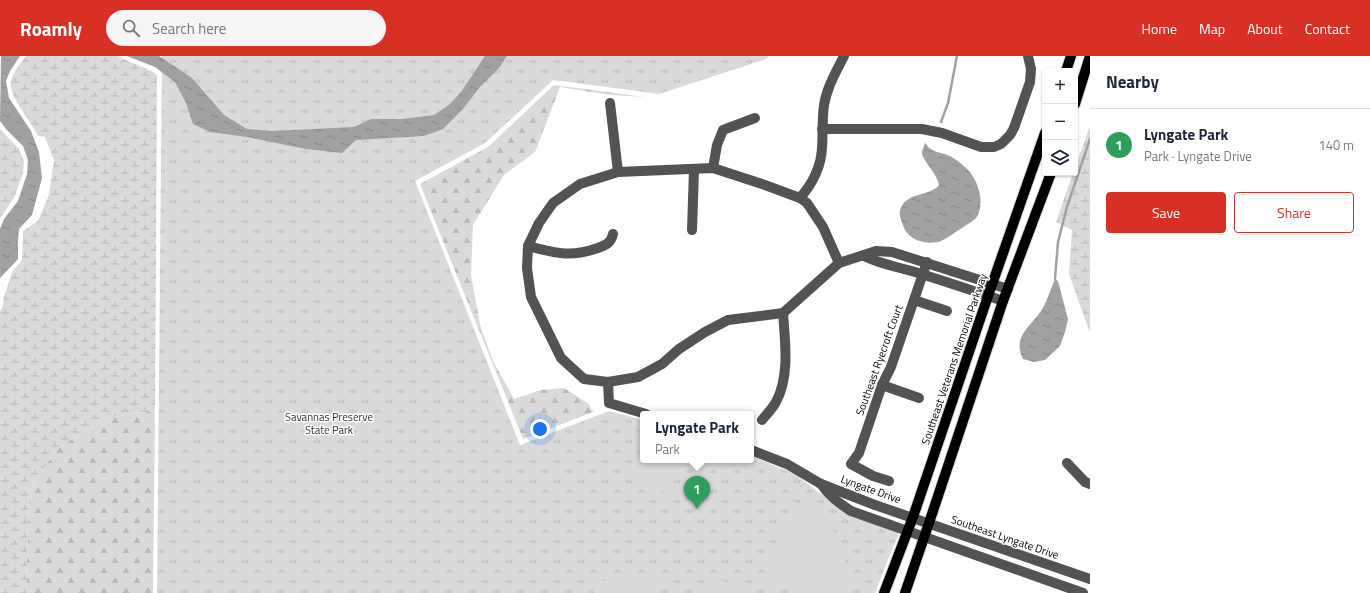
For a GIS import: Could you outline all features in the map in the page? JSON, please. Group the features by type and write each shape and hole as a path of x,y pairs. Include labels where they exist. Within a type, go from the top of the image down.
{"main road":[{"path":"1067,68 1071,56"},
{"path":"1078,94 1090,56"},
{"name":"Southeast Veterans Memorial Parkway","path":"884,593 913,517 1043,140"},
{"path":"905,593 1008,289 1050,176"}],"street":[{"path":"800,198 808,189 818,171 822,148 824,105 828,88 844,56"},
{"path":"822,129 922,129 942,133 982,147 994,147 1001,144 1010,135 1014,128 1030,82 1032,70 1028,56"},
{"path":"610,103 618,172"},
{"path":"713,168 717,145 723,130 755,118"},
{"path":"839,263 822,227 807,203 800,198 713,168 618,172 580,184 554,203 539,224 528,246 527,268 531,297 561,358 584,379 608,382 638,377 662,364 692,340 728,320 783,313 839,263 876,251 892,252 1008,289"},
{"path":"692,230 694,170"},
{"path":"528,246 559,254 577,254 605,245 611,240 612,234"},
{"path":"864,256 874,261 890,264 923,274 1004,301"},
{"name":"Southeast Ryecroft Court","path":"889,481 873,476 851,464 859,453 882,385 891,367 926,262"},
{"path":"914,300 947,311"},
{"path":"762,420 776,402 783,382 786,360 783,313"},
{"path":"608,382 609,403 640,412"},
{"path":"882,385 919,398"},
{"name":"Lyngate Drive","path":"754,451 787,464 821,484 875,505 913,517"},
{"path":"1067,463 1085,482 1090,484"},
{"name":"Lyngate Drive","path":"821,484 837,502 851,511 908,531"},
{"name":"Southeast Lyngate Drive","path":"913,517 1090,579"},
{"path":"908,531 1083,593"}],"green space":[{"path":"26,56 118,56 148,69 157,75 155,411 112,417 58,447 29,491 26,593 0,593 0,311 2,309 4,297 12,272 22,260 23,231 38,221 49,195 54,160 45,137 38,136 16,101 11,86 11,80 14,73"},
{"name":"Savannas Preserve State Park","path":"162,56 769,56 766,59 659,94 553,80 485,143 415,181 520,445 609,411 640,419 640,463 754,463 754,457 795,474 821,494 899,534 875,593 157,593"},
{"path":"554,85 645,97 610,95 560,87 535,152 504,175 473,225 471,275 480,325 493,361 514,399 541,390 564,388 589,404 592,411 593,410 593,412 523,439 420,184 488,147"},
{"path":"1090,126 1090,333 1069,274 1072,230 1056,222 1072,176 1078,176 1078,160"},
{"path":"0,129 19,149 24,161 23,173 14,198 0,218"},
{"path":"155,411 153,593 26,593 29,491 58,447 112,417"},
{"path":"638,456 640,457 640,463 658,463 678,470 670,494 629,480"},
{"path":"792,501 810,507 824,517 843,544 849,589 848,593 800,593 763,579"},
{"path":"657,575 659,593 594,593 593,582"},
{"path":"706,576 757,593 701,593"}],"water":[{"path":"1,56 20,56 10,71 6,81 9,98 31,131 39,152 42,178 32,215 19,229 18,259 0,278 0,229 4,219 18,201 27,174 28,160 23,146 0,121"},
{"path":"127,56 159,56 192,78 224,115 247,129 272,131 354,127 371,119 402,119 434,115 449,105 461,92 485,56 507,56 499,68 480,87 463,109 443,129 424,136 356,140 342,153 306,149 247,137 210,132 193,124 186,103 175,82 155,67"},
{"path":"925,143 930,149 945,154 959,162 970,172 974,177 979,190 981,203 978,215 975,219 941,241 930,243 918,240 909,235 901,221 900,214 901,208 908,199 931,191 939,185 936,176 923,156 922,152"},
{"path":"1055,279 1058,281 1068,319 1060,346 1045,360 1034,362 1023,359 1020,351 1021,338 1043,307"}],"waterway":[{"path":"941,122 948,103 957,56"},
{"path":"1055,279 1058,242 1067,207 1090,139"}],"place":[{"name":"Lyngate Park","path":"697,509"}]}
